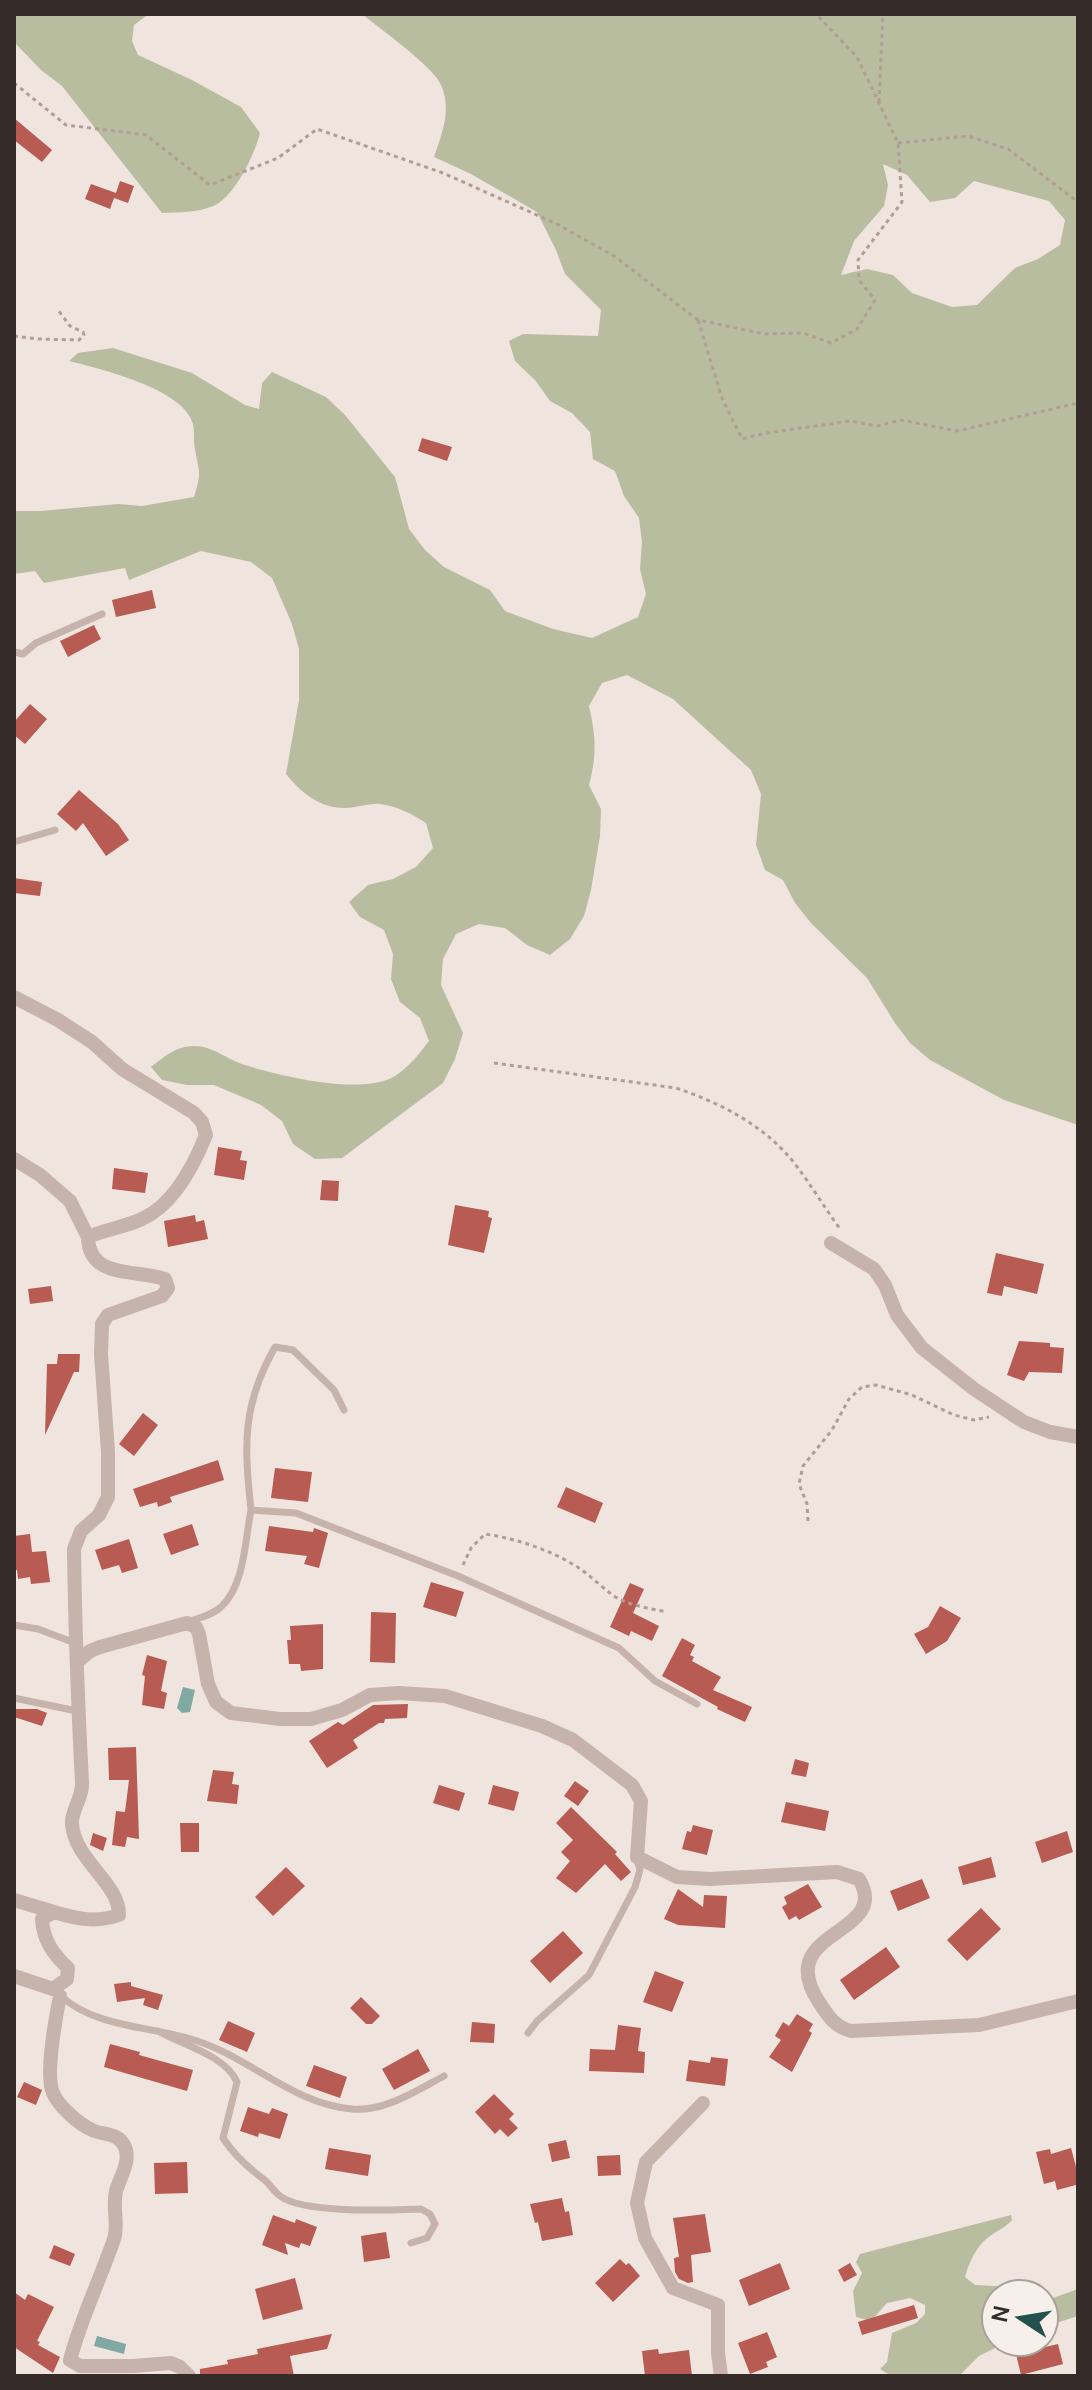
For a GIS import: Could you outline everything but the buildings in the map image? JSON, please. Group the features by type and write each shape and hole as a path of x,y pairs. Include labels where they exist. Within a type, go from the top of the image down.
{"street":[{"path":"14,997 92,1042 122,1069 194,1113 202,1122 206,1135 185,1176 161,1206 143,1219 88,1237"},
{"path":"14,1159 40,1175 70,1201 88,1237 88,1252 96,1262 109,1268 165,1279 168,1288 162,1296 108,1315 102,1324 108,1497 99,1515 81,1531 74,1549 77,1711 82,1788 72,1822 77,1842 119,1905 119,1915 104,1921 77,1919 14,1900"},
{"path":"837,1238 874,1269 885,1285 897,1315 922,1348 1024,1422 1050,1432 1078,1437"},
{"path":"78,1661 100,1647 187,1623 196,1627 199,1634 208,1684 216,1702 231,1713 311,1719 342,1710 370,1695 445,1696 542,1726 573,1740 632,1785 641,1801 637,1857 677,1877 710,1879 837,1872 859,1879 865,1888 864,1903 855,1920 825,1941 808,1958 806,1973 817,1999 838,2027 851,2031 979,2025 1078,2001"},
{"path":"54,1912 42,1919 42,1932 53,1954 68,1968 67,1979 56,1992 52,2091 64,2108 91,2130 115,2136 124,2143 127,2154 114,2205 117,2223 115,2237 88,2303 70,2360 80,2366 171,2363 189,2376"},
{"path":"14,1976 56,1992"},
{"path":"703,2103 646,2162 637,2203 645,2238 673,2288 718,2305 721,2376"}],"lane":[{"path":"14,652 23,654 36,643 102,614"},
{"path":"14,842 55,830"},
{"path":"187,1623 222,1607 237,1580 251,1510 245,1454 250,1404 275,1347 293,1350 334,1390 344,1410"},
{"path":"251,1510 296,1513 458,1576 619,1648 655,1681 697,1704"},
{"path":"14,1625 38,1629 77,1644"},
{"path":"14,1698 77,1711"},
{"path":"528,2033 537,2021 589,1975 635,1887 640,1870 637,1857"},
{"path":"56,1992 87,2013 195,2040 224,2052 293,2091 353,2110 378,2107 444,2076"},
{"path":"158,2031 216,2060 235,2077 237,2082 223,2138 233,2154 266,2180 280,2196 293,2202 358,2212 421,2209 430,2214 435,2224 427,2238 411,2243"}],"path":[{"path":"14,83 66,125 146,135 210,185 278,158 317,129 443,173 557,224 614,256 698,320 765,334 803,333 831,343 857,329 875,300 859,280 858,260 902,202 898,143 857,57 816,14"},
{"path":"879,103 883,14"},
{"path":"898,143 968,136 1008,149 1078,202"},
{"path":"14,336 79,340 83,332 70,326 58,310"},
{"path":"698,320 722,398 742,439 851,421 877,426 901,420 957,431 1078,403"},
{"path":"494,1063 676,1088 702,1097 751,1122 774,1141 798,1168 837,1238"},
{"path":"808,1521 807,1504 799,1484 803,1466 832,1430 849,1399 862,1387 876,1385 912,1395 954,1415 974,1420 1013,1415"},
{"path":"458,1576 471,1548 485,1534 507,1537 542,1549 577,1567 616,1598 667,1612"}],"green space":[{"path":"14,14 149,14 134,25 132,41 138,55 241,107 260,133 254,152 236,185 213,206 188,212 162,213 62,86 14,42"},
{"path":"362,14 1078,14 1078,1125 1004,1100 930,1060 910,1043 867,978 811,923 795,903 783,880 765,870 756,845 761,794 751,770 673,699 627,675 602,683 589,706 595,746 589,785 601,809 600,836 584,916 570,939 550,955 527,945 505,928 479,924 456,934 443,959 441,985 463,1033 443,1083 342,1158 315,1159 293,1144 282,1121 261,1105 214,1085 187,1085 162,1080 151,1067 176,1050 194,1046 208,1048 239,1063 299,1079 363,1084 381,1082 395,1076 414,1060 429,1041 420,1018 400,1002 391,979 393,954 384,930 360,917 349,902 368,885 393,879 416,867 433,848 426,823 410,814 380,804 344,808 325,805 300,789 286,774 299,700 299,649 272,578 251,562 201,551 129,580 125,568 44,583 35,571 14,574 14,511 118,504 142,506 194,497 197,489 199,473 194,427 186,412 174,401 140,382 69,361 78,353 113,348 192,373 245,405 259,409 262,383 272,372 326,397 345,415 395,477 409,529 425,550 444,567 490,590 505,611 553,629 592,638 638,617 646,594 640,569 642,542 639,518 624,496 615,471 593,459 590,432 572,413 550,401 535,380 515,361 509,341 523,334 598,336 601,310 565,274 537,212 471,174 434,157 446,112 441,85 417,58","holes":["883,164 907,175 930,202 955,198 974,181 1049,201 1065,220 1060,245 1038,259 1015,268 977,305 952,307 912,293 893,275 867,269 841,275 854,241 884,206 888,185"]},
{"path":"1011,2215 1009,2223 977,2249 965,2277 980,2285 980,2356 959,2376 891,2376 880,2369 887,2362 892,2333 916,2323 925,2314 925,2305 910,2298 887,2303 871,2321 856,2317 853,2291 862,2273 856,2262 860,2254"},
{"path":"1078,2289 1078,2316 1060,2322 1060,2295"}],"water":[{"path":"183,1687 195,1690 190,1712 182,1713 177,1708"},
{"path":"97,2336 126,2344 124,2354 94,2346"}]}
